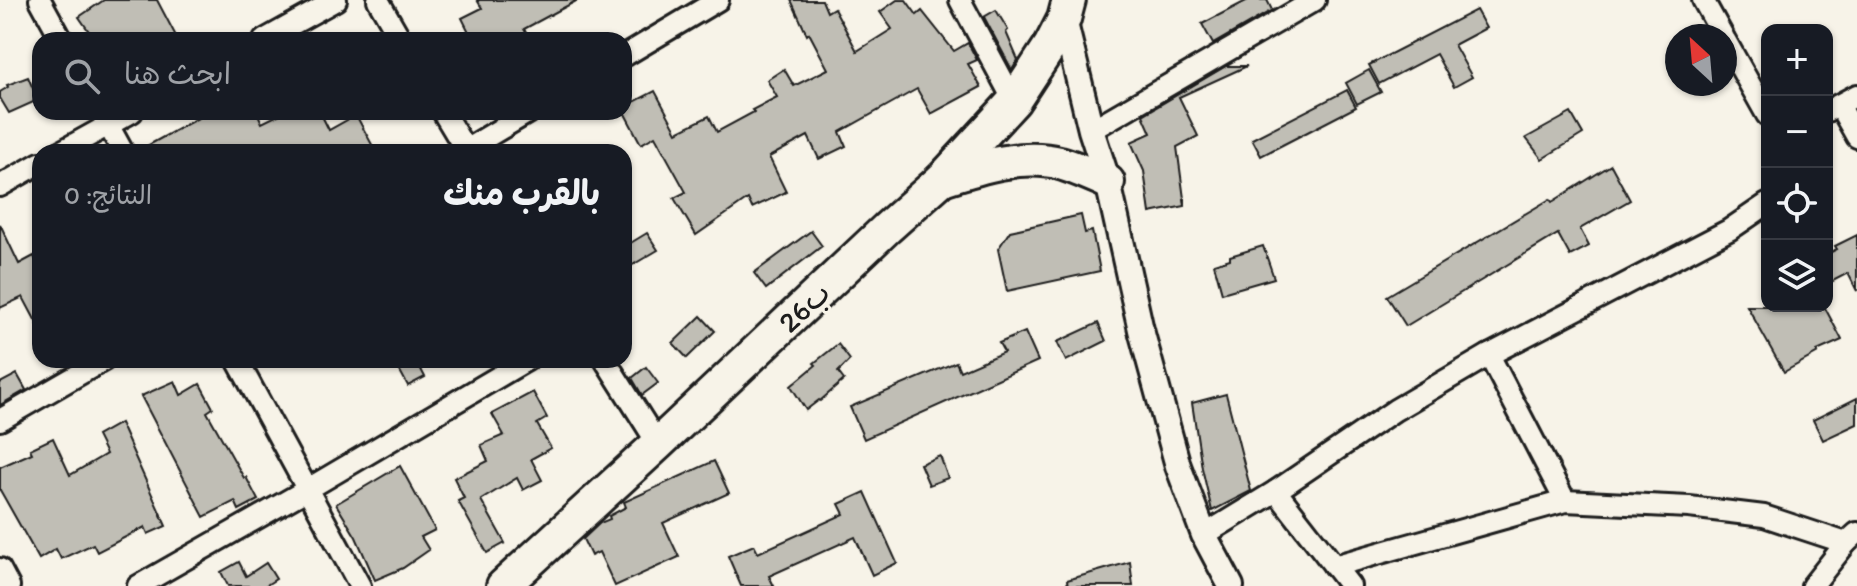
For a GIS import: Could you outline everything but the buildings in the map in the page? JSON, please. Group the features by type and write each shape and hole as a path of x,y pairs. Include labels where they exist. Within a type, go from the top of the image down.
{"highway":[{"name":"26ب","path":"503,586 942,179 1014,101 1050,46 1068,5"},
{"path":"942,179 1000,163 1036,160 1082,170 1108,182"}],"street":[{"path":"40,0 58,32"},
{"path":"278,32 336,0"},
{"path":"378,0 396,32"},
{"path":"632,51 718,0"},
{"path":"960,0 1014,101"},
{"path":"1091,130 1315,0"},
{"path":"1703,0 1716,24"},
{"path":"1068,5 1091,130 1108,182 1141,330 1174,451 1204,535 1231,586"},
{"path":"1737,61 1761,104"},
{"path":"1841,104 1857,137"},
{"path":"71,144 104,120"},
{"path":"106,120 119,144"},
{"path":"448,120 461,144"},
{"path":"476,144 516,120"},
{"path":"0,186 32,168"},
{"path":"1204,535 1276,491 1395,410 1489,355 1729,230 1761,208"},
{"path":"1489,355 1565,501"},
{"path":"0,420 90,368"},
{"path":"241,368 360,586"},
{"path":"138,586 513,368"},
{"path":"610,368 658,444"},
{"path":"1276,491 1350,586"},
{"path":"1334,566 1565,501 1689,507 1764,516 1851,538 1812,586"},
{"path":"0,569 9,586"}]}
